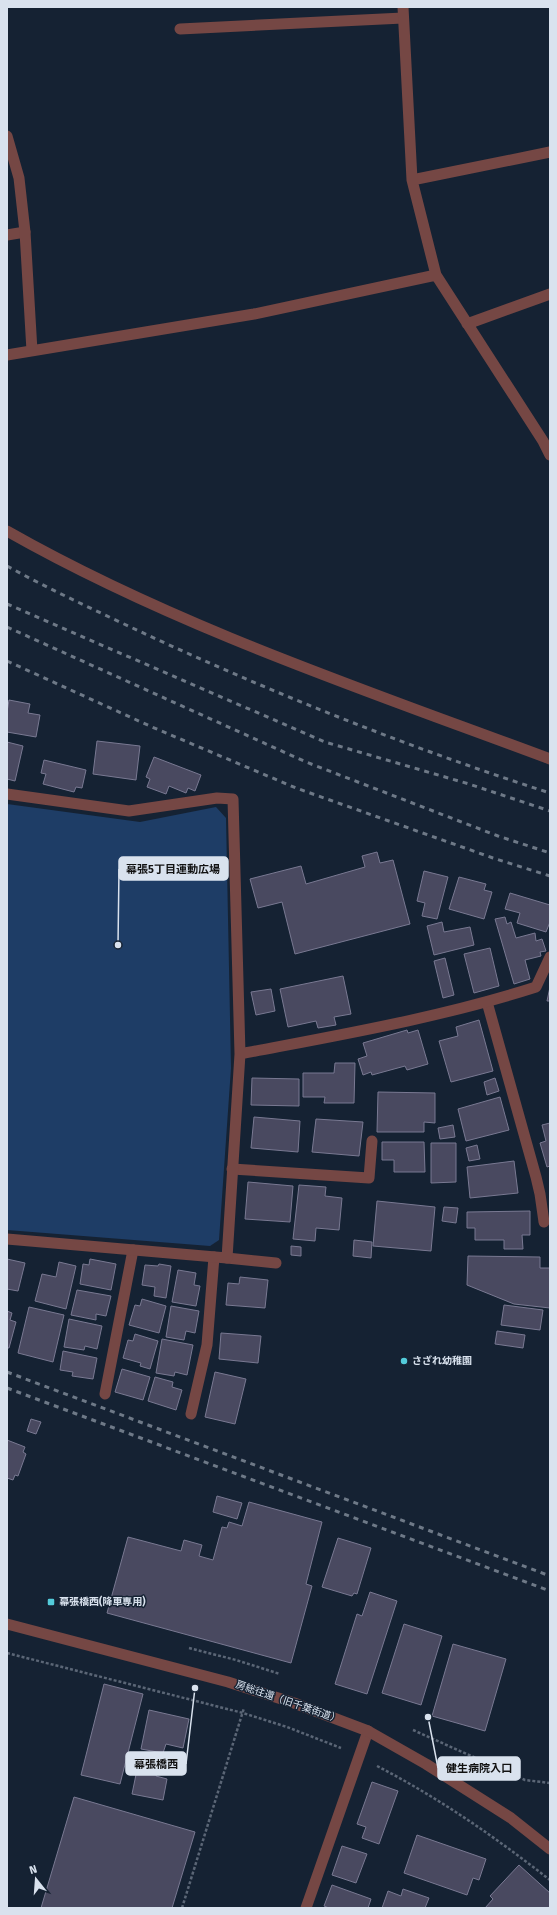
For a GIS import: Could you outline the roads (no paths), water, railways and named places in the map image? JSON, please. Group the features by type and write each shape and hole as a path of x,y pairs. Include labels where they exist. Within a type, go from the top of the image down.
{"street":[{"path":"402,7 412,180 436,275 543,441 550,455"},
{"path":"180,29 403,18"},
{"path":"7,136 19,178 25,232 32,351"},
{"path":"412,180 550,152"},
{"path":"7,235 25,232"},
{"path":"7,355 254,314 436,275"},
{"path":"467,324 550,294"},
{"path":"7,531 48,555 212,631 550,759"},
{"path":"7,794 128,811 217,798 233,799 240,1054 227,1258"},
{"path":"240,1054 448,1013 536,987 550,958"},
{"path":"487,1002 538,1183 544,1222"},
{"path":"232,1169 369,1178 372,1141"},
{"path":"7,1238 276,1263"},
{"path":"105,1394 133,1250"},
{"path":"191,1414 207,1345 214,1257"},
{"name":"房総往還（旧千葉街道）","path":"7,1624 248,1688 294,1703 368,1731 426,1764 547,1842"},
{"path":"306,1908 368,1731"}],"railway":[{"path":"7,566 50,589 124,624 281,694 441,756 550,793"},
{"path":"7,604 325,742 469,784 550,811"},
{"path":"7,627 306,762 498,836 550,853"},
{"path":"7,661 152,727 296,788 493,858 550,876"},
{"path":"7,1372 550,1576"},
{"path":"7,1388 550,1591"}],"place":[{"name":"幕張5丁目運動広場","path":"118,945"},
{"name":"さざれ幼稚園","path":"404,1361"},
{"name":"幕張橋西(降車専用)","path":"51,1602"},
{"name":"幕張橋西","path":"195,1688"},
{"name":"健生病院入口","path":"428,1717"}]}
